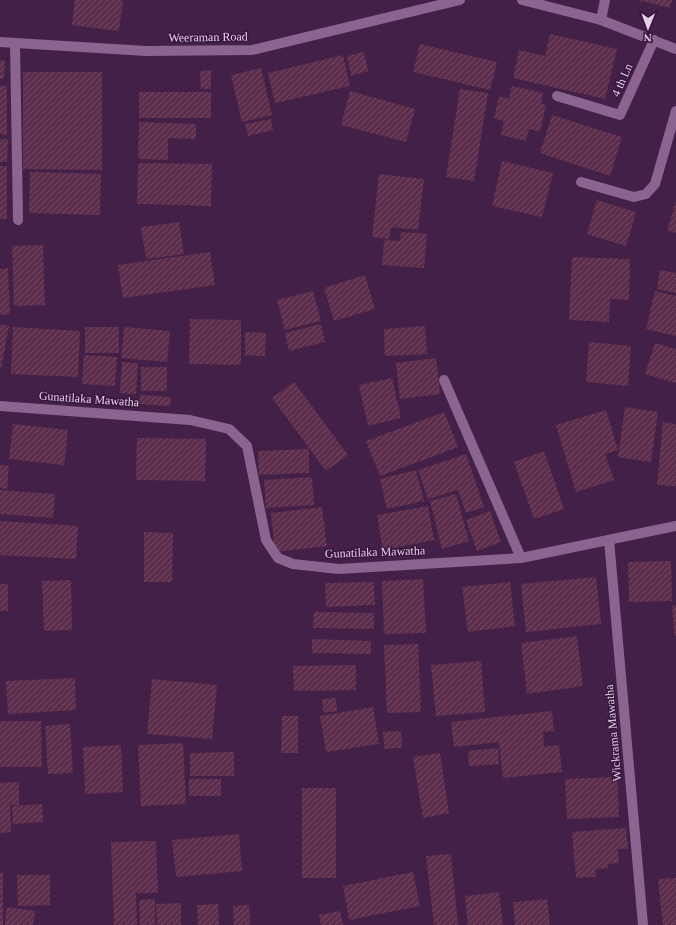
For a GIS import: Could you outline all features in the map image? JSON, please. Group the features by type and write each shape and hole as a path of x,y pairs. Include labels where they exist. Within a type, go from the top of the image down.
{"street":[{"name":"Weeraman Road","path":"0,42 146,51 252,50 460,0"},
{"path":"522,0 601,20 676,49"},
{"path":"601,20 605,0"},
{"name":"4 th Ln","path":"557,96 620,115 654,40"},
{"path":"15,43 18,220"},
{"path":"581,182 634,197 646,194 655,184 676,111"},
{"path":"444,380 521,558"},
{"name":"Gunatilaka Mawatha","path":"0,406 190,420 229,429 247,446 266,540 278,558 293,564 338,569 521,558 676,526"},
{"name":"Wickrama Mawatha","path":"609,540 643,925"}],"building":[{"path":"75,0 123,0 119,31 72,25"},
{"path":"638,0 672,0 670,8"},
{"path":"550,34 617,49 605,99 513,78 519,50 545,56"},
{"path":"420,44 497,62 490,90 413,72"},
{"path":"364,52 368,71 351,76 347,56"},
{"path":"343,55 350,86 275,103 268,73"},
{"path":"0,60 5,61 4,79 0,79"},
{"path":"261,68 272,115 242,122 231,75"},
{"path":"211,70 211,89 201,89 200,71"},
{"path":"23,72 102,72 102,170 23,169"},
{"path":"0,86 7,86 7,135 0,134"},
{"path":"512,86 543,93 541,104 546,105 540,132 529,129 526,141 501,135 504,121 494,118 499,96 509,99"},
{"path":"460,89 488,93 474,181 446,177"},
{"path":"350,91 415,109 406,142 341,125"},
{"path":"139,92 211,92 211,118 139,118"},
{"path":"552,115 622,137 610,176 540,153"},
{"path":"271,119 273,130 248,136 245,124"},
{"path":"139,122 196,124 196,139 168,138 168,160 138,159"},
{"path":"0,139 8,139 7,162 0,162"},
{"path":"502,161 553,173 542,217 492,206"},
{"path":"138,163 212,164 211,206 137,204"},
{"path":"0,166 7,166 7,219 0,219"},
{"path":"30,172 101,174 100,215 29,213"},
{"path":"379,174 424,179 418,230 391,227 389,239 372,237"},
{"path":"597,200 636,212 626,246 587,234"},
{"path":"676,202 676,233 667,230"},
{"path":"179,222 184,254 146,259 141,227"},
{"path":"401,232 427,234 424,268 382,265 384,240 400,241"},
{"path":"43,245 45,305 14,306 12,246"},
{"path":"210,252 215,285 123,298 118,265"},
{"path":"572,257 630,259 629,300 610,299 609,322 569,320"},
{"path":"8,268 10,314 0,315 0,269"},
{"path":"660,270 676,273 676,293 657,289"},
{"path":"365,275 375,309 334,321 324,288"},
{"path":"313,291 321,321 285,330 277,300"},
{"path":"655,291 676,296 676,336 646,329"},
{"path":"190,319 241,320 241,365 189,364"},
{"path":"0,324 9,326 1,369 0,369"},
{"path":"321,324 325,342 289,351 285,333"},
{"path":"425,326 427,354 385,356 384,329"},
{"path":"13,327 80,331 78,377 11,374"},
{"path":"85,327 119,327 119,353 85,353"},
{"path":"124,327 170,331 167,362 121,358"},
{"path":"245,332 266,333 265,356 245,355"},
{"path":"589,342 631,346 628,386 586,382"},
{"path":"655,343 676,349 676,383 645,374"},
{"path":"84,355 117,357 115,386 82,384"},
{"path":"436,358 440,394 400,399 396,363"},
{"path":"122,362 138,363 136,394 120,393"},
{"path":"141,367 167,367 167,391 141,391"},
{"path":"392,378 401,418 368,426 359,385"},
{"path":"294,382 348,455 326,471 272,398"},
{"path":"140,395 171,397 170,406 139,404"},
{"path":"625,407 658,412 651,462 618,457"},
{"path":"606,410 618,450 605,454 614,480 576,492 556,425"},
{"path":"444,412 458,447 380,476 366,441"},
{"path":"663,422 676,424 676,486 657,485"},
{"path":"13,424 68,430 64,465 9,459"},
{"path":"137,438 206,439 205,481 136,480"},
{"path":"309,449 309,473 259,475 258,451"},
{"path":"544,451 564,509 534,519 514,462"},
{"path":"466,454 484,507 466,513 458,490 428,499 418,470"},
{"path":"0,465 9,466 7,489 0,488"},
{"path":"416,470 424,501 387,509 380,479"},
{"path":"312,477 314,505 266,508 264,480"},
{"path":"0,490 55,494 53,518 0,514"},
{"path":"456,494 469,541 442,549 430,501"},
{"path":"428,506 434,540 383,550 377,515"},
{"path":"322,507 327,546 275,552 271,513"},
{"path":"490,511 501,542 477,551 466,520"},
{"path":"0,521 78,526 76,559 0,555"},
{"path":"144,532 173,533 172,582 144,582"},
{"path":"671,561 672,601 629,602 628,562"},
{"path":"596,577 601,624 526,632 521,584"},
{"path":"423,579 426,633 384,634 382,581"},
{"path":"71,580 72,630 44,631 42,581"},
{"path":"374,582 375,605 326,607 325,583"},
{"path":"510,582 515,626 468,632 462,587"},
{"path":"0,584 8,584 8,611 0,611"},
{"path":"676,605 676,636 675,636 672,606"},
{"path":"314,612 374,613 374,629 313,628"},
{"path":"577,636 583,686 527,694 521,643"},
{"path":"312,639 371,641 371,654 312,653"},
{"path":"418,644 421,712 387,713 384,645"},
{"path":"481,661 485,712 436,716 431,665"},
{"path":"356,665 356,690 294,691 293,666"},
{"path":"75,678 76,710 8,714 6,681"},
{"path":"152,679 217,685 212,739 147,734"},
{"path":"336,698 337,711 323,713 322,699"},
{"path":"373,707 379,744 326,752 320,716"},
{"path":"552,711 554,731 543,732 544,747 559,745 562,772 503,778 499,742 454,747 451,722"},
{"path":"282,716 298,716 298,753 281,753"},
{"path":"0,721 41,721 42,767 0,767"},
{"path":"70,724 73,773 48,774 45,726"},
{"path":"401,731 402,748 384,749 383,732"},
{"path":"183,743 186,804 141,806 138,745"},
{"path":"121,745 123,792 85,794 83,747"},
{"path":"498,748 499,764 469,766 468,751"},
{"path":"234,752 234,776 190,776 190,753"},
{"path":"440,753 449,813 423,818 413,757"},
{"path":"617,777 619,817 567,819 565,779"},
{"path":"189,779 221,779 221,796 189,796"},
{"path":"19,782 19,805 10,805 11,832 0,833 0,783"},
{"path":"302,788 336,788 336,878 302,878"},
{"path":"42,804 43,822 13,824 12,806"},
{"path":"626,828 628,849 618,849 619,863 608,864 608,868 595,869 596,877 576,878 572,832"},
{"path":"239,834 242,871 176,877 172,840"},
{"path":"156,841 158,893 136,893 137,925 114,925 111,842"},
{"path":"451,854 458,925 434,925 426,856"},
{"path":"413,872 420,906 349,920 343,886"},
{"path":"0,873 3,873 3,925 0,925"},
{"path":"17,875 50,875 50,905 18,906"},
{"path":"676,878 676,925 663,925 658,879"},
{"path":"499,892 503,925 468,925 465,896"},
{"path":"155,899 155,925 140,925 139,900"},
{"path":"547,899 550,925 515,925 513,902"},
{"path":"181,903 181,925 157,925 156,904"},
{"path":"218,904 219,925 198,925 197,905"},
{"path":"249,905 250,925 234,925 233,906"},
{"path":"7,907 35,911 33,925 5,925"},
{"path":"340,911 343,925 321,925 319,915"}]}
